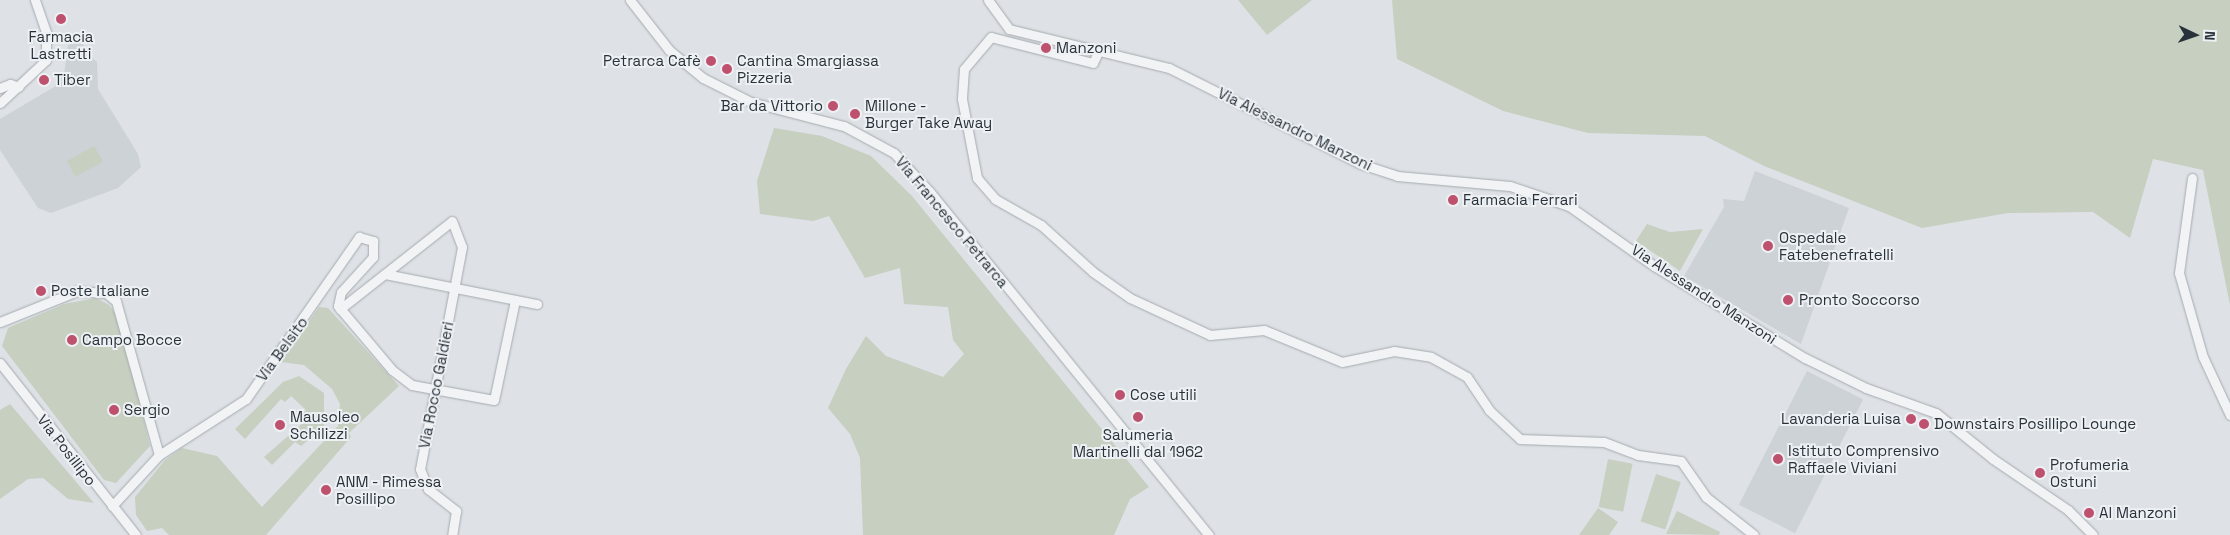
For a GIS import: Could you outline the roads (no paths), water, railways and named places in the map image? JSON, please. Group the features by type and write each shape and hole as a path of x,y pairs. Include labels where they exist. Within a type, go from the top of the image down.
{"street":[{"path":"0,103 46,60 46,32 35,0"},
{"name":"Via Francesco Petrarca","path":"630,0 669,50 702,78 751,102 844,126 894,153 930,192 1209,535"},
{"name":"Via Alessandro Manzoni","path":"988,0 1009,29 1169,68 1361,164 1397,176 1510,186 1569,206 1662,271 1805,358 1866,388 1936,413 1993,459 2068,510 2093,535"},
{"path":"1099,50 1093,63 988,38 964,69 962,100 977,178 996,200 1041,225 1093,272 1130,298 1210,335 1264,330 1342,362 1394,351 1431,357 1467,377 1498,420 1520,439 1604,442 1638,455 1681,461 1706,497 1754,535"},
{"path":"0,88 10,84 19,87"},
{"path":"2192,178 2180,274 2203,357 2230,415"},
{"name":"Via Rocco Galdieri","path":"384,274 452,221 462,242 420,469 428,489 456,511 452,535"},
{"name":"Via Belsito","path":"112,506 159,454 246,399 355,241 370,237 375,245 373,256 341,292 340,309"},
{"path":"516,300 494,400 435,390 400,378 340,309 384,274 537,304"},
{"path":"0,322 77,291 106,293 116,300 159,454"},
{"name":"Via Posillipo","path":"0,363 136,535"}],"place":[{"name":"Farmacia Lastretti","path":"61,19"},
{"name":"Manzoni","path":"1046,48"},
{"name":"Petrarca Cafè","path":"711,61"},
{"name":"Cantina Smargiassa Pizzeria","path":"727,69"},
{"name":"Tiber","path":"44,80"},
{"name":"Bar da Vittorio","path":"833,106"},
{"name":"Millone - Burger Take Away","path":"855,114"},
{"name":"Farmacia Ferrari","path":"1453,200"},
{"name":"Ospedale Fatebenefratelli","path":"1768,246"},
{"name":"Poste Italiane","path":"41,291"},
{"name":"Pronto Soccorso","path":"1788,300"},
{"name":"Campo Bocce","path":"72,340"},
{"name":"Cose utili","path":"1120,395"},
{"name":"Sergio","path":"114,410"},
{"name":"Salumeria Martinelli dal 1962","path":"1138,417"},
{"name":"Lavanderia Luisa","path":"1911,419"},
{"name":"Downstairs Posillipo Lounge","path":"1924,424"},
{"name":"Mausoleo Schilizzi","path":"280,425"},
{"name":"Istituto Comprensivo Raffaele Viviani","path":"1778,459"},
{"name":"Profumeria Ostuni","path":"2040,473"},
{"name":"ANM - Rimessa Posillipo","path":"326,490"},
{"name":"Al Manzoni","path":"2089,513"}]}
